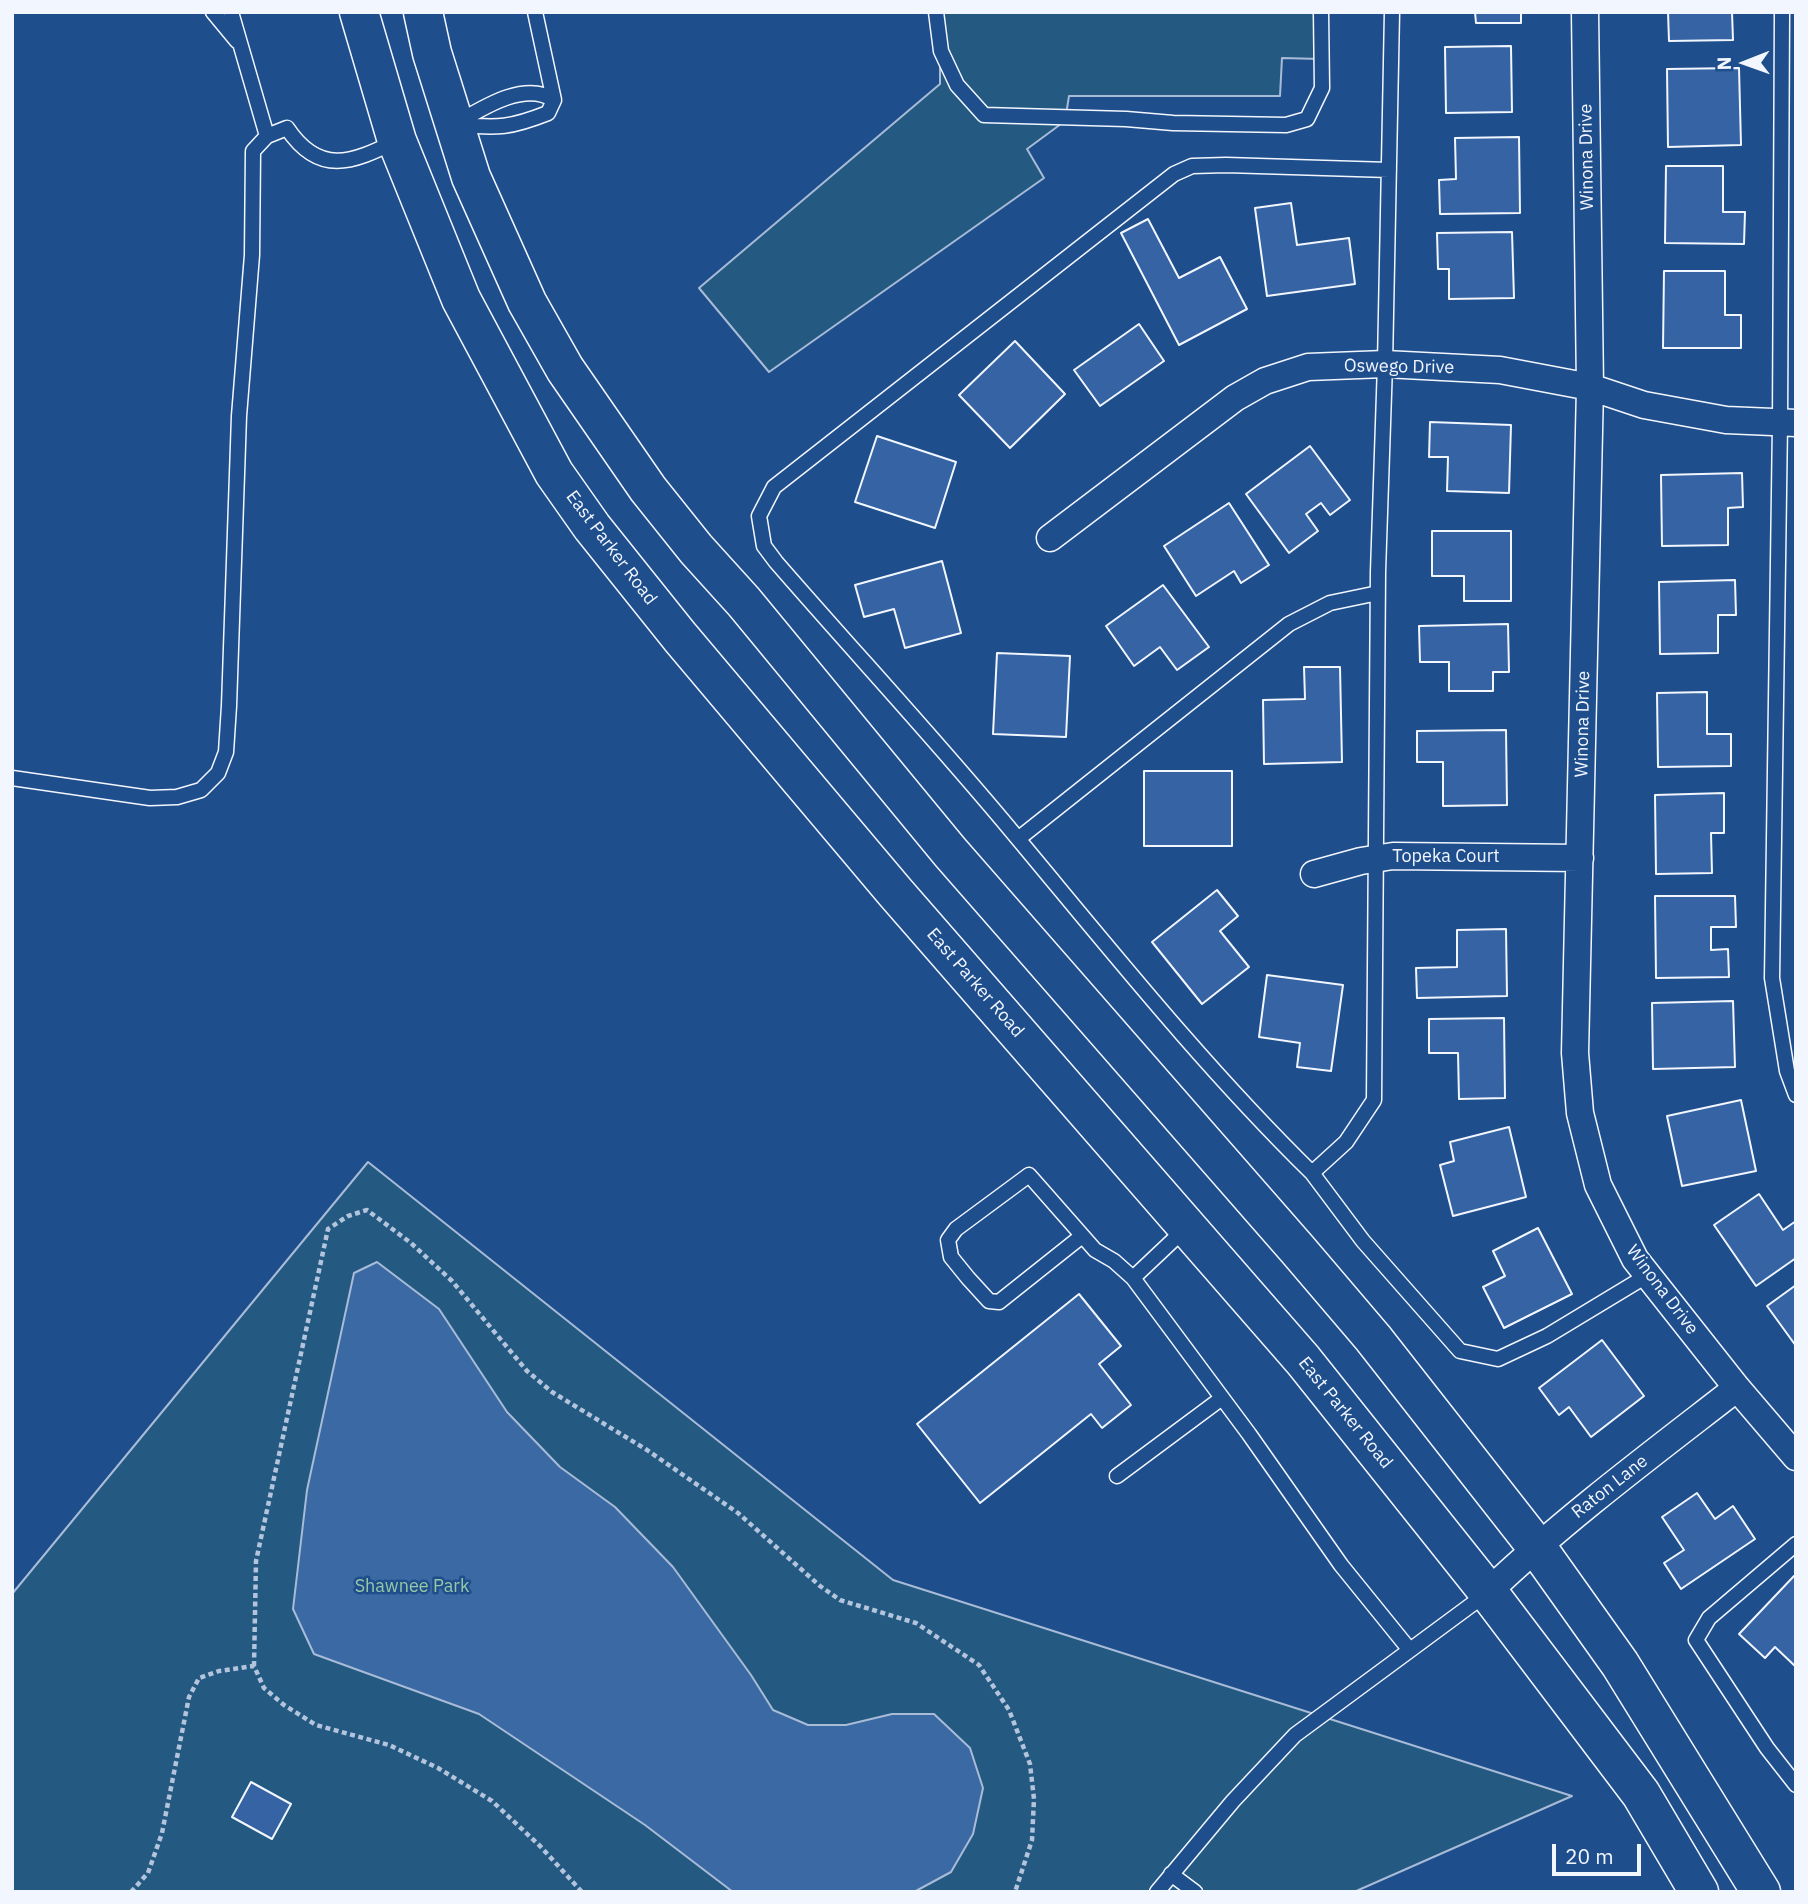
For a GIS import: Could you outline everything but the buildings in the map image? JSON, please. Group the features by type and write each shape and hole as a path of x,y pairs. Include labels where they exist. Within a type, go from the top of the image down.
{"main road":[{"name":"East Parker Road","path":"359,12 397,141 461,299 554,473 592,527 680,637 877,871 1303,1360 1488,1592 1641,1794 1699,1892"},
{"path":"423,12 471,177 527,302 565,369 648,489 696,549 744,601 950,852 1373,1338 1536,1546 1620,1664 1761,1892"},
{"path":"397,141 454,125"}],"street":[{"name":"Winona Drive","path":"1585,12 1590,387 1575,1053 1580,1113 1598,1185 1635,1259 1737,1388 1796,1457"},
{"name":"Oswego Drive","path":"1050,538 1236,398 1265,380 1308,367 1385,364 1500,370 1590,387 1644,405 1726,421 1788,423"},
{"name":"Topeka Court","path":"1314,874 1392,856 1580,858"},
{"name":"Raton Lane","path":"1488,1592 1536,1546 1737,1388"}],"lane":[{"path":"213,12 240,45"},
{"path":"231,12 267,136"},
{"path":"454,125 495,128 511,126 548,113 554,100 535,12"},
{"path":"936,12 941,51 946,62 957,85 984,115 1126,119 1173,124 1286,125 1307,119 1322,88 1321,12"},
{"path":"1312,1173 1346,1142 1374,1100 1378,593 1392,12"},
{"path":"1782,12 1788,423 1772,978 1787,1071 1796,1095"},
{"path":"454,125 497,99 528,94 547,96 554,100"},
{"path":"12,778 150,798 177,797 201,790 218,773 226,752 229,706 239,416 252,255 253,151 267,136 287,128 297,143 317,158 334,161 362,158 397,141"},
{"path":"1389,170 1226,165 1192,166 1174,173 774,487 759,516 764,546 1255,1117 1312,1173 1363,1241 1460,1351 1498,1359 1547,1336 1648,1275"},
{"path":"1018,839 1289,624 1330,603 1378,593"},
{"path":"1082,1236 999,1302 989,1301 968,1278 951,1257 947,1240 956,1229 1029,1175 1095,1250 1114,1261 1133,1278 1340,1565 1409,1649"},
{"path":"1133,1278 1187,1227"},
{"path":"1117,1476 1222,1398"},
{"path":"1796,1544 1709,1618 1696,1640 1767,1748 1796,1785"},
{"path":"1157,1892 1233,1801 1295,1735 1488,1592"},
{"path":"1171,1874 1195,1892"}],"path":[{"path":"582,1892 540,1846 492,1801 438,1768 389,1745 316,1725 284,1705 264,1688 254,1666 256,1561 328,1229 348,1216 367,1210 411,1243 452,1281 527,1371 552,1392 647,1450 738,1513 820,1586 840,1600 916,1623 979,1665 1009,1710 1030,1764 1034,1799 1032,1840 1015,1892"},
{"path":"131,1892 148,1873 162,1833 189,1697 199,1678 219,1671 254,1666"}],"green space":[{"path":"940,12 1323,12 1320,59 1282,58 1280,96 1069,96 1065,121 1027,149 1044,178 769,372 699,288 940,84"},
{"name":"Shawnee Park","path":"368,1162 893,1580 1572,1796 1354,1892 12,1892 12,1594"}],"shaded area":[{"path":"377,1262 439,1309 507,1412 560,1467 615,1507 673,1567 773,1710 808,1725 846,1725 892,1714 934,1714 970,1748 983,1788 973,1834 951,1872 914,1892 733,1892 645,1825 479,1714 314,1654 293,1609 307,1490 354,1273"}]}
